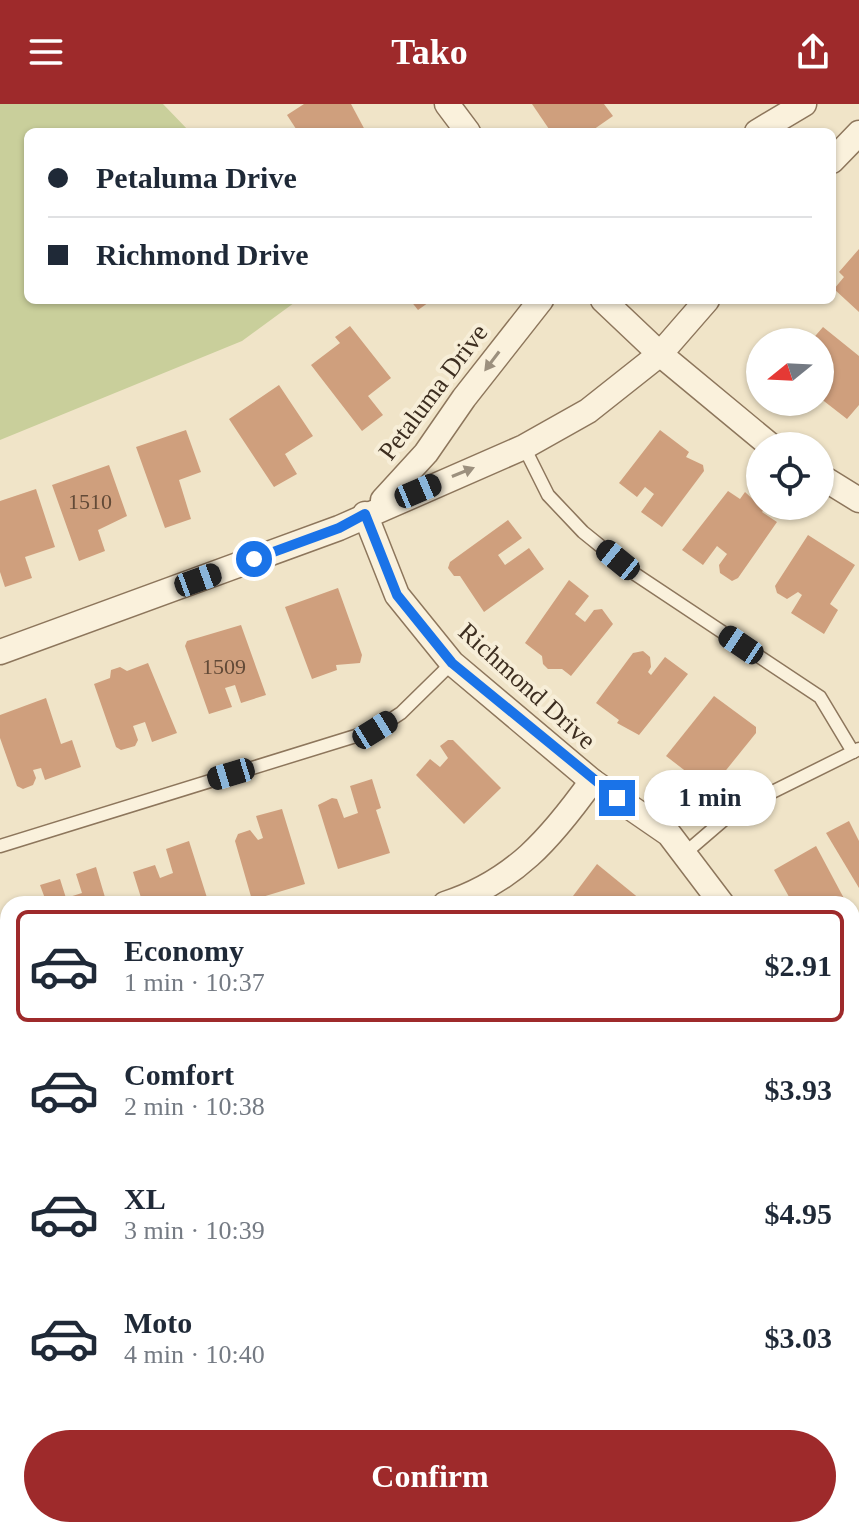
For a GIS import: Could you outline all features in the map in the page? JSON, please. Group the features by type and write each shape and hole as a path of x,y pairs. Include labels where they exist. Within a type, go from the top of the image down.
{"street":[{"path":"447,104 465,128"},
{"path":"764,128 804,104"},
{"path":"836,157 859,133"},
{"name":"Petaluma Drive","path":"365,514 391,493 426,453 464,398 538,304"},
{"path":"607,304 660,354 754,432"},
{"name":"Petaluma Drive","path":"0,652 339,528 524,447 588,411 660,354 704,304"},
{"path":"834,485 859,500"},
{"name":"Richmond Drive","path":"365,514 397,595 452,663 592,781 669,834 716,896"},
{"path":"470,896 521,864 558,828 592,781"}],"lane":[{"path":"524,447 548,495 583,532 635,574 820,697 856,751 734,811 684,854"},
{"path":"0,846 375,730 401,713 452,663"}],"green space":[{"path":"0,104 163,104 186,128 24,128 24,304 293,304 242,341 0,440"}],"building":[{"path":"304,104 351,104 364,128 295,128 287,115"},
{"path":"532,104 604,104 613,116 596,128 548,128"},
{"path":"859,249 859,312 836,291 844,277 839,272"},
{"path":"350,326 391,378 368,396 383,415 362,431 311,365 340,343 335,337"},
{"path":"834,336 859,356 859,405 847,419 834,409"},
{"path":"279,385 313,436 285,454 297,474 274,487 229,419"},
{"path":"186,430 201,472 179,480 191,519 165,528 136,447"},
{"path":"660,430 689,452 686,457 703,465 704,471 662,527 641,512 654,494 645,487 637,497 619,483"},
{"path":"109,465 127,516 98,530 105,551 79,561 52,485"},
{"path":"36,489 55,547 25,557 32,578 5,587 0,572 0,501"},
{"path":"728,491 740,499 746,493 746,520 777,522 738,578 732,581 720,573 719,565 727,554 717,546 703,565 682,550"},
{"path":"508,520 522,538 498,555 505,565 529,548 544,569 484,612 460,576 454,576 448,568 450,562"},
{"path":"808,535 855,565 830,604 838,610 824,634 791,613 802,595 798,592 787,599 777,593 775,586"},
{"path":"569,580 589,596 575,614 585,622 594,610 602,609 613,624 571,676 562,669 548,669 543,664 542,656 525,643"},
{"path":"338,588 362,655 360,663 336,665 337,670 312,679 285,607"},
{"path":"241,625 266,695 241,703 235,685 225,688 232,707 209,714 185,646 187,641"},
{"path":"643,651 650,657 648,672 651,675 665,657 688,674 639,735 617,723 619,720 596,703 633,653"},
{"path":"148,663 177,733 152,742 145,722 133,726 138,740 135,746 121,750 116,747 94,684 110,678 111,670 120,667 127,671"},
{"path":"714,696 756,727 756,733 710,790 666,756"},
{"path":"46,698 61,744 72,740 81,767 45,780 41,768 33,770 36,778 33,785 23,789 17,786 0,738 0,715"},
{"path":"453,740 501,788 464,824 416,775 430,759 440,767 448,758 440,746"},
{"path":"372,779 381,808 376,810 390,853 338,869 318,805 332,798 337,799 344,818 358,813 350,786"},
{"path":"282,809 305,884 265,896 251,896 235,841 238,834 250,830 258,840 263,838 256,816"},
{"path":"849,821 859,841 859,888 826,833"},
{"path":"189,841 206,896 140,896 133,872 155,865 160,878 173,873 166,849"},
{"path":"816,846 843,896 789,896 774,870"},
{"path":"597,864 636,896 573,896"},
{"path":"96,867 105,896 72,896 82,893 76,874"},
{"path":"60,879 65,896 44,896 40,885"}],"route":[{"path":"254,559 339,528 365,514 397,595 452,663 592,781 617,798"}]}
